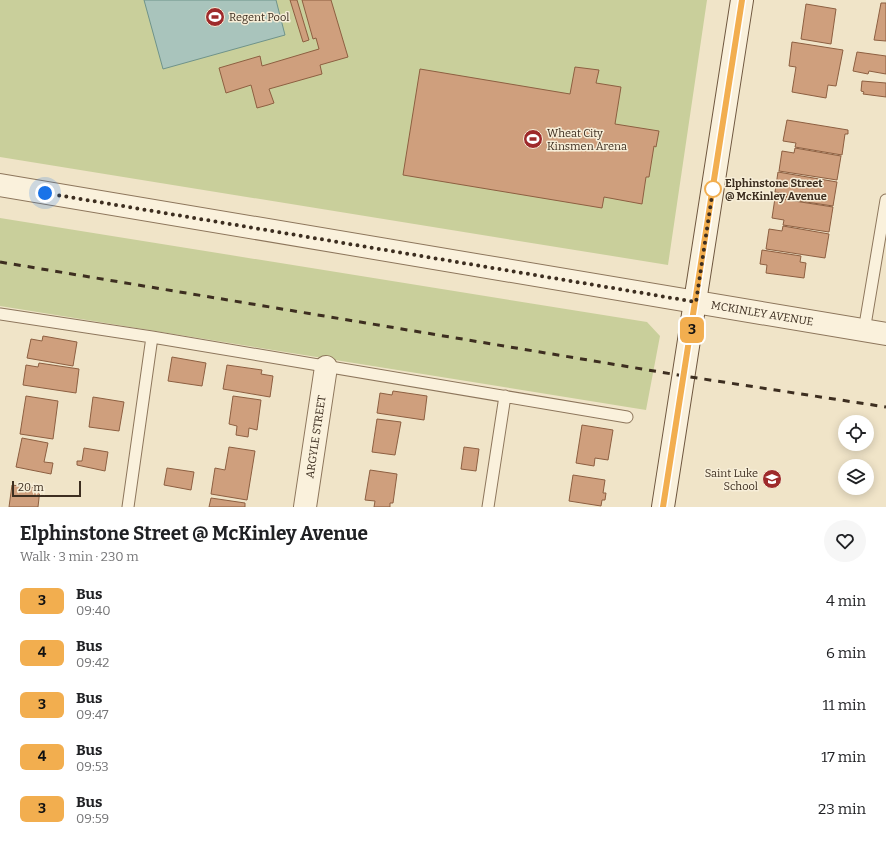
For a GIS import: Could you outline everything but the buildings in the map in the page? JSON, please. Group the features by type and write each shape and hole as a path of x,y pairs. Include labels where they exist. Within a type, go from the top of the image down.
{"street":[{"path":"663,507 742,0"},
{"name":"MCKINLEY AVENUE","path":"0,186 886,334"},
{"name":"ARGYLE STREET","path":"305,507 326,367"}],"lane":[{"path":"864,331 886,200"},
{"path":"0,314 627,417"},
{"path":"128,507 152,338"},
{"path":"488,507 505,396"}],"green space":[{"path":"0,0 707,0 668,265 0,157"},
{"path":"0,218 647,322 660,336 646,410 0,306"}],"water":[{"name":"Regent Pool","path":"144,0 276,0 285,35 163,69"}],"railway":[{"path":"0,262 684,376 886,407"}],"bus line":[{"name":"3","path":"663,507 742,0"}],"place":[{"name":"Regent Pool","path":"215,17"},
{"name":"Wheat City Kinsmen Arena","path":"533,139"},
{"name":"Elphinstone Street @ McKinley Avenue","path":"713,189"},
{"name":"Saint Luke School","path":"772,479"}],"route":[{"path":"45,193 696,302 713,189"}]}
